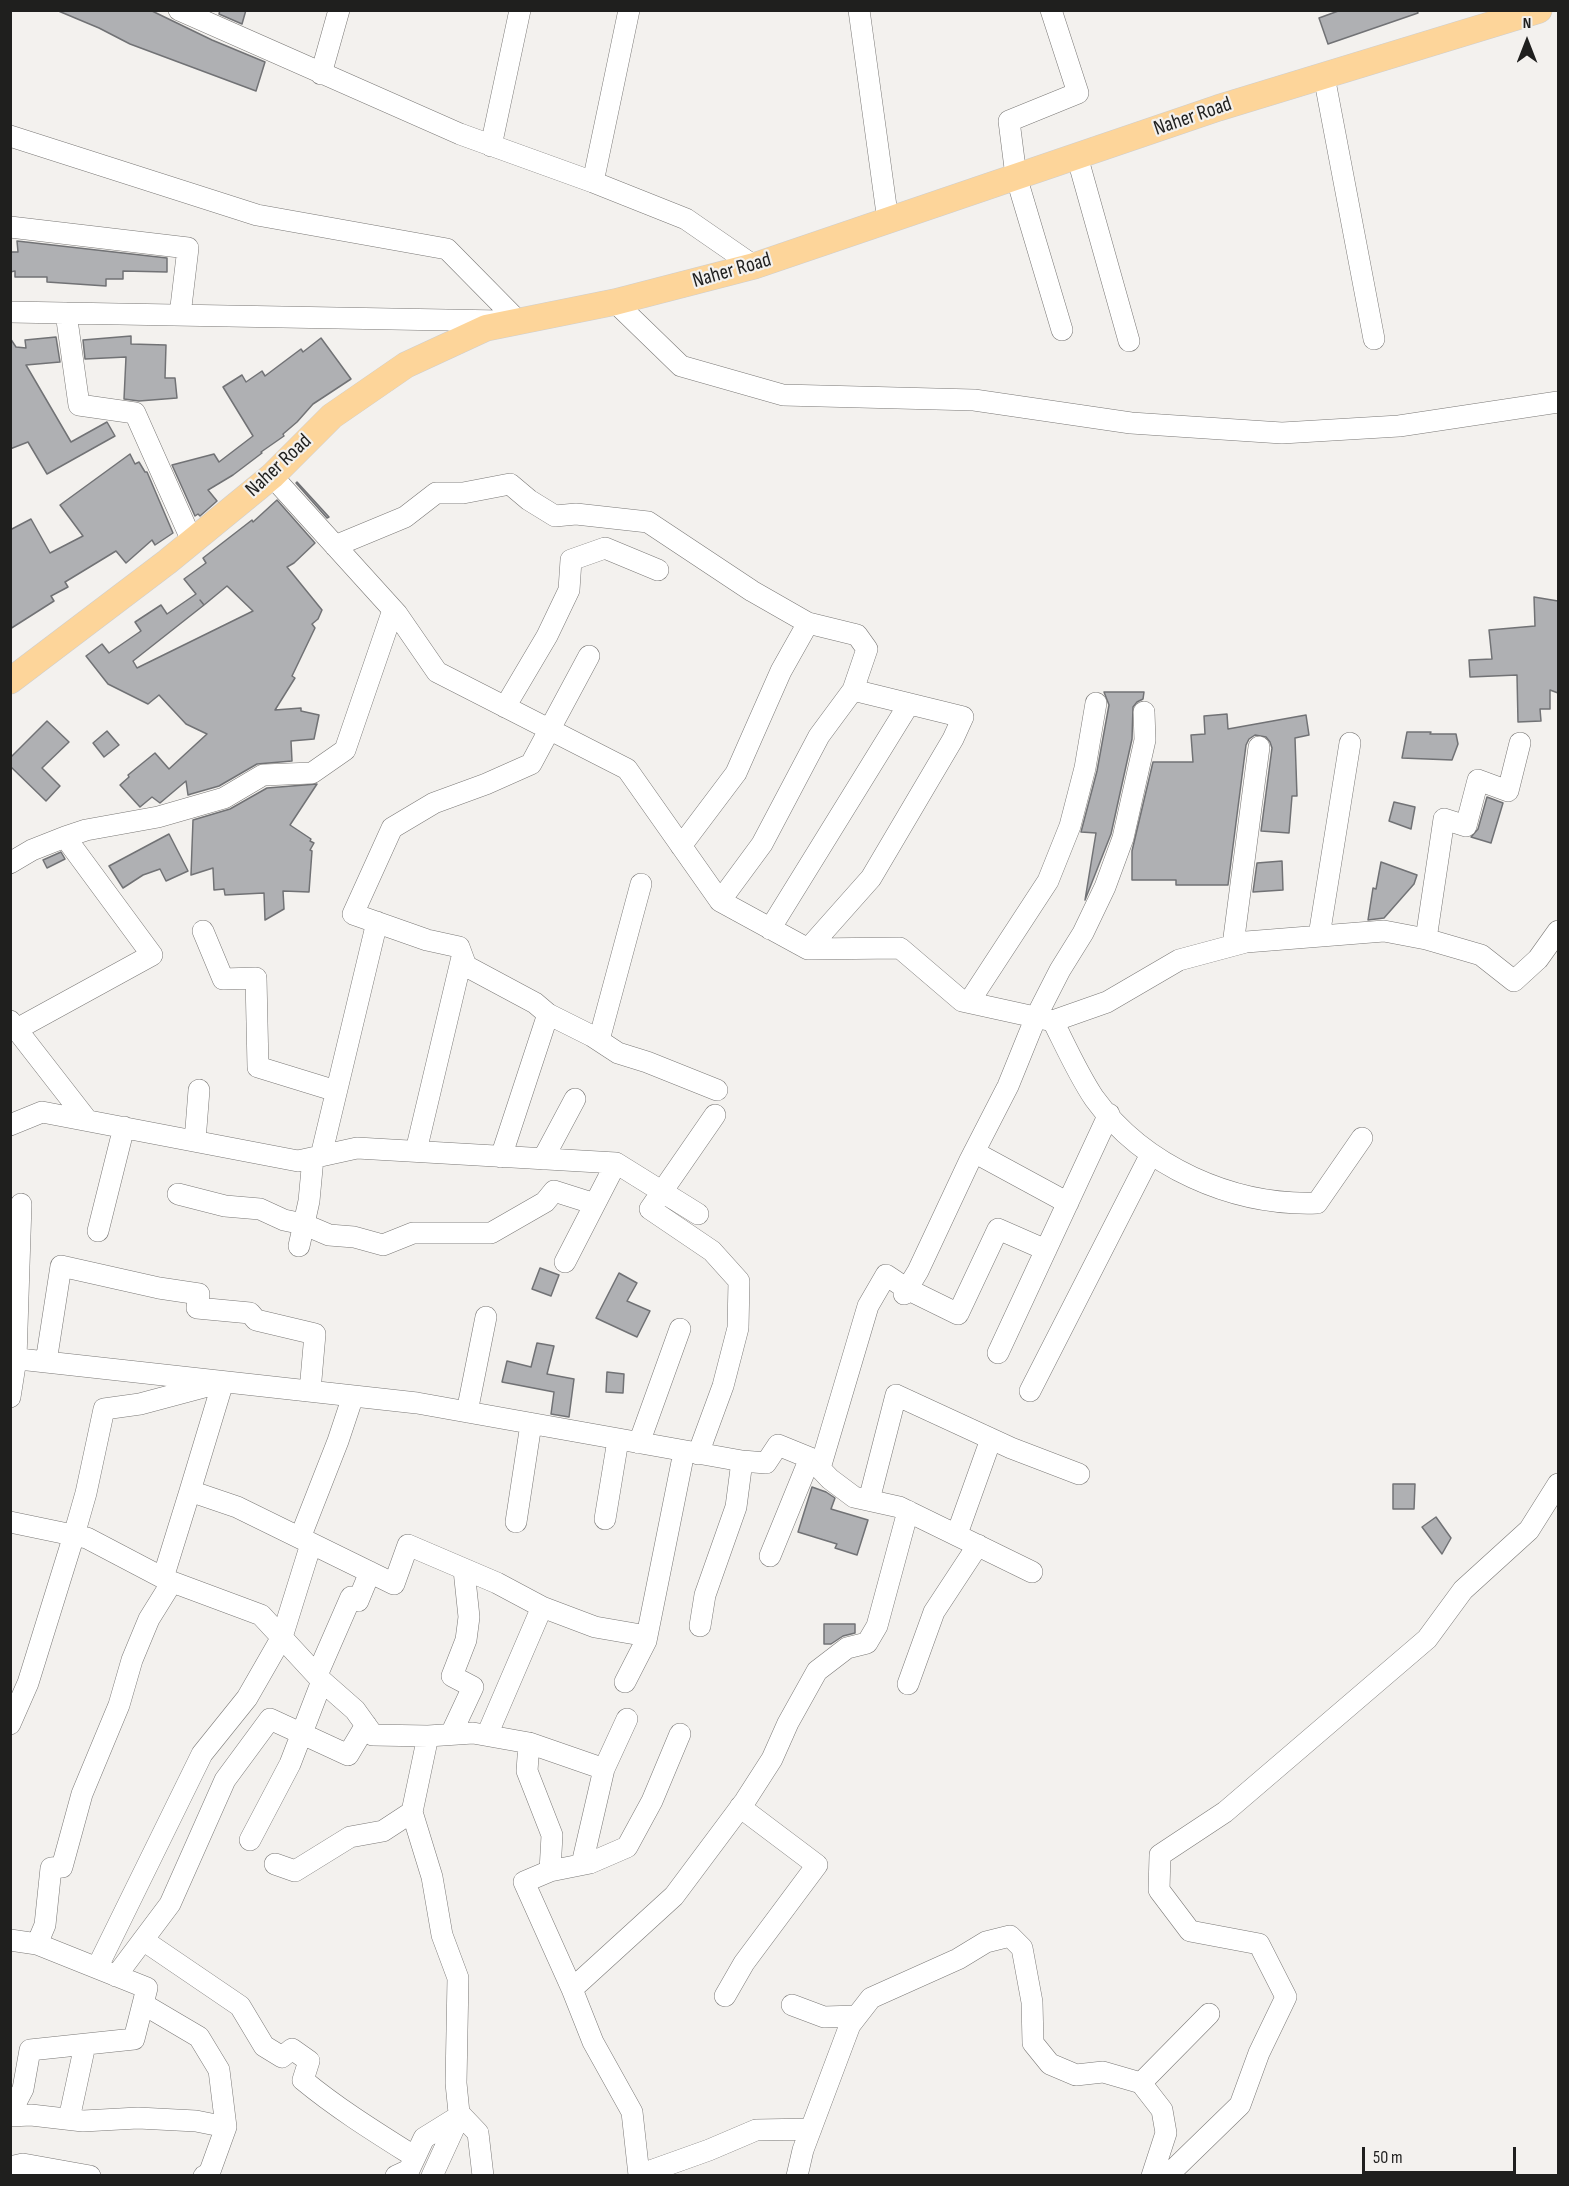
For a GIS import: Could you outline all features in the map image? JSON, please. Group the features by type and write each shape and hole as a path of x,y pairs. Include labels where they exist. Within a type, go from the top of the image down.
{"main road":[{"name":"Naher Road","path":"10,681 192,542 272,476 332,416 406,365 486,328 615,302 754,266 1218,108 1539,10"}],"street":[{"path":"179,10 321,74 491,146 593,182 686,219 754,266"},
{"path":"321,74 339,10"},
{"path":"491,146 520,10"},
{"path":"593,182 629,10"},
{"path":"859,10 888,221"},
{"path":"1051,10 1078,93 1009,121 1016,176 1062,330"},
{"path":"1324,76 1374,339"},
{"path":"10,136 257,215 447,249 519,322"},
{"path":"1077,156 1129,342"},
{"path":"10,227 188,248 180,315"},
{"path":"615,302 681,366 783,395 974,400 1131,423 1282,433 1399,426 1558,402"},
{"path":"10,312 519,322"},
{"path":"66,313 79,405 135,413 192,542"},
{"path":"272,476 393,610 437,672 627,769 720,901 808,949 900,948 962,1000 1044,1019 1107,1002 1179,960 1246,942 1320,936 1384,931 1426,939 1480,955 1514,981 1538,959 1558,931"},
{"path":"335,546 405,517 436,493 463,493 510,484 529,500 555,516 576,514 648,522 742,585 808,623 857,635 867,649 853,690 819,736 762,844 720,901"},
{"path":"505,706 547,636 569,590 571,560 605,548 658,570"},
{"path":"10,863 32,850 86,830 158,817 224,798 263,776 312,773 345,750 393,610"},
{"path":"681,846 736,773 776,681 808,623"},
{"path":"589,656 531,764 434,803 392,828 353,914 427,940 459,947 466,966 535,1003 548,1014 618,1053 717,1090"},
{"path":"808,949 871,878 953,740 963,717 853,690"},
{"path":"969,1002 1048,881 1070,826 1085,768 1096,703"},
{"path":"770,929 909,704"},
{"path":"906,1291 974,1152 1044,1019 1060,970 1083,933 1105,887 1123,838 1144,741 1144,712"},
{"path":"1426,939 1444,819 1466,826 1478,780 1508,790 1520,742"},
{"path":"1320,936 1350,743"},
{"path":"1233,945 1259,747"},
{"path":"65,837 152,955 14,1025 87,1120"},
{"path":"598,1040 641,884"},
{"path":"298,1246 317,1157 336,1091 377,922"},
{"path":"203,931 223,979 256,978 258,1067 336,1091"},
{"path":"416,1152 462,957"},
{"path":"501,1157 548,1014"},
{"path":"1044,1019 1095,1098 1122,1129 1151,1154 1202,1181 1253,1198 1295,1204 1317,1203 1362,1138"},
{"path":"195,1141 199,1090"},
{"path":"543,1159 575,1099"},
{"path":"10,1125 42,1112 298,1161 357,1148 616,1164 698,1214"},
{"path":"998,1353 1109,1114"},
{"path":"625,1682 647,1636 691,1453 723,1386 738,1328 739,1281 712,1251 650,1209 715,1115"},
{"path":"98,1232 124,1128"},
{"path":"974,1152 1068,1203"},
{"path":"1030,1391 1151,1154"},
{"path":"565,1262 616,1164"},
{"path":"178,1194 225,1206 260,1209 284,1220 303,1224 329,1234 354,1237 383,1245 413,1233 491,1233 544,1202 554,1191 595,1204"},
{"path":"10,1397 12,1396 21,1204"},
{"path":"770,1556 815,1463 868,1306 886,1275 906,1291 958,1314 998,1229 1046,1250"},
{"path":"46,1362 61,1266 159,1288 199,1294 197,1308 250,1313 255,1320 315,1334 310,1391"},
{"path":"467,1412 486,1317"},
{"path":"639,1443 680,1329"},
{"path":"13,1358 417,1403 742,1461 766,1463 778,1445 815,1463 830,1479 854,1497 909,1511 1032,1572"},
{"path":"37,1944 45,1925 51,1868 62,1867 82,1794 118,1705 132,1660 168,1580 190,1491 223,1382"},
{"path":"10,1724 28,1683 74,1535 86,1493 104,1409 140,1404 223,1382"},
{"path":"869,1500 896,1395 991,1439 1079,1474"},
{"path":"107,1972 202,1754 247,1698 282,1637 305,1541 353,1396"},
{"path":"516,1522 531,1424"},
{"path":"957,1534 991,1439"},
{"path":"605,1519 618,1440"},
{"path":"700,1626 705,1595 736,1507 742,1461"},
{"path":"1167,2175 1240,2105 1259,2053 1286,1997 1259,1944 1190,1931 1159,1890 1160,1855 1225,1812 1427,1639 1463,1590 1530,1530 1558,1484"},
{"path":"190,1491 237,1507 394,1584 408,1545 497,1583 542,1607 595,1627 647,1636"},
{"path":"572,1989 674,1896 740,1808 772,1759 788,1723 817,1671 846,1648 867,1643 877,1626 909,1511"},
{"path":"10,1522 87,1538 168,1580 261,1615 320,1678 355,1710 373,1735 428,1736 473,1733 487,1735 529,1743 604,1769"},
{"path":"908,1684 934,1612 978,1545"},
{"path":"451,1734 473,1687 452,1676 466,1640 470,1617 464,1570"},
{"path":"250,1840 290,1764 351,1597 358,1601 370,1572"},
{"path":"487,1735 542,1607"},
{"path":"107,1972 143,1940 170,1904 225,1780 270,1719 348,1755 366,1725"},
{"path":"582,1864 604,1769 627,1719"},
{"path":"680,1734 652,1801 627,1847 582,1864 550,1871 524,1882 593,2042 632,2112 639,2175 756,2130 811,2129"},
{"path":"428,1736 412,1812 432,1877 442,1935 458,1978 456,2083 461,2115 478,2133 483,2175"},
{"path":"529,1743 527,1771 552,1835 550,1871"},
{"path":"724,1996 744,1963 816,1865 740,1808"},
{"path":"275,1864 296,1871 350,1837 383,1832 412,1812"},
{"path":"797,2175 811,2129 850,2025 871,1998 958,1959 986,1942 1010,1936 1022,1948 1032,2002 1033,2043 1050,2064 1076,2075 1103,2072 1141,2083 1162,2110 1166,2133 1152,2175"},
{"path":"10,1940 37,1944 147,1988 134,2039 30,2050 23,2089 10,2115 83,2121 138,2118 196,2121 226,2127"},
{"path":"143,1940 240,2006 264,2046 282,2057 292,2049 309,2061 303,2080 318,2092 361,2123 416,2157"},
{"path":"143,2004 200,2037 219,2070 226,2127 209,2174 204,2175"},
{"path":"792,2005 824,2017 857,2016"},
{"path":"1141,2083 1209,2014"},
{"path":"69,2119 85,2045"},
{"path":"396,2175 409,2170 424,2138 461,2115"},
{"path":"432,2175 461,2115"},
{"path":"10,2167 22,2164 90,2175"}],"building":[{"path":"56,10 150,10 265,62 256,91 130,44"},
{"path":"220,10 246,10 242,24 219,14"},
{"path":"1341,10 1417,10 1418,13 1328,44 1319,18"},
{"path":"17,241 167,258 167,272 123,271 123,279 106,279 106,286 47,282 47,277 15,277 15,271 10,272 10,252 18,252"},
{"path":"131,336 131,344 166,345 165,378 175,378 177,398 139,401 124,399 126,357 85,359 83,340"},
{"path":"56,337 60,362 26,365 71,442 107,422 115,436 47,474 28,442 10,449 10,338 16,347 26,348 25,340"},
{"path":"321,338 351,379 313,404 283,434 284,436 233,475 208,490 217,501 200,516 198,514 195,516 172,465 214,454 219,462 253,436 223,387 242,375 246,382 262,371 265,376 301,349 303,352"},
{"path":"130,454 135,464 139,462 147,472 173,533 155,545 152,540 126,563 116,551 65,582 68,587 51,596 54,601 10,629 10,530 31,519 50,553 83,536 60,505"},
{"path":"297,482 329,517 327,518"},
{"path":"277,500 315,543 287,567 322,610 318,619 312,624 315,628 292,676 295,678 275,710 301,708 301,711 319,715 314,739 291,741 292,761 257,764 219,786 188,795 186,781 160,803 152,797 140,807 120,785 129,777 128,775 155,753 169,769 207,734 186,724 159,695 148,704 108,684 86,656 102,644 109,653 141,631 135,622 161,605 167,614 196,594 184,579 206,563 203,558 252,520 253,522","holes":["227,586 253,611 137,668 133,661"]},
{"path":"1534,597 1558,601 1558,693 1550,690 1550,709 1540,709 1541,721 1518,722 1517,675 1470,677 1469,660 1492,659 1489,630 1535,626"},
{"path":"1104,692 1144,692 1143,699 1133,707 1132,739 1111,834 1085,900 1096,833 1081,832 1097,771 1109,705"},
{"path":"1227,714 1228,729 1306,715 1309,735 1295,738 1297,796 1292,796 1289,833 1261,831 1272,748 1266,737 1255,735 1246,745 1228,885 1176,885 1176,880 1132,880 1132,851 1153,762 1193,762 1191,735 1205,734 1204,716"},
{"path":"47,721 69,742 42,768 60,786 46,801 10,766 10,758"},
{"path":"107,731 119,745 104,757 93,743"},
{"path":"1407,732 1456,734 1458,744 1452,760 1402,758"},
{"path":"317,784 290,825 314,843 310,850 312,851 309,892 283,891 284,909 265,920 264,893 225,895 224,889 214,890 213,868 191,875 193,820 230,809 267,788"},
{"path":"1487,797 1503,803 1491,843 1471,837 1478,829"},
{"path":"1394,802 1415,807 1411,829 1389,821"},
{"path":"169,834 188,871 166,881 160,869 143,875 123,888 109,866"},
{"path":"61,852 65,859 47,868 43,860"},
{"path":"1282,861 1283,890 1253,892 1257,863"},
{"path":"1381,862 1417,875 1414,884 1384,918 1368,920 1373,888 1376,889"},
{"path":"540,1268 559,1275 551,1296 532,1289"},
{"path":"619,1273 637,1283 627,1301 650,1311 637,1337 596,1318"},
{"path":"537,1343 554,1346 547,1374 574,1379 569,1417 551,1414 554,1392 502,1382 507,1361 531,1367"},
{"path":"607,1372 624,1374 623,1393 606,1392"},
{"path":"1393,1484 1415,1484 1414,1509 1393,1509"},
{"path":"812,1487 835,1498 831,1509 868,1520 857,1555 835,1548 837,1544 798,1532"},
{"path":"1436,1517 1451,1538 1442,1554 1422,1527"},
{"path":"824,1624 855,1624 855,1633 843,1636 831,1644 824,1644"}]}
